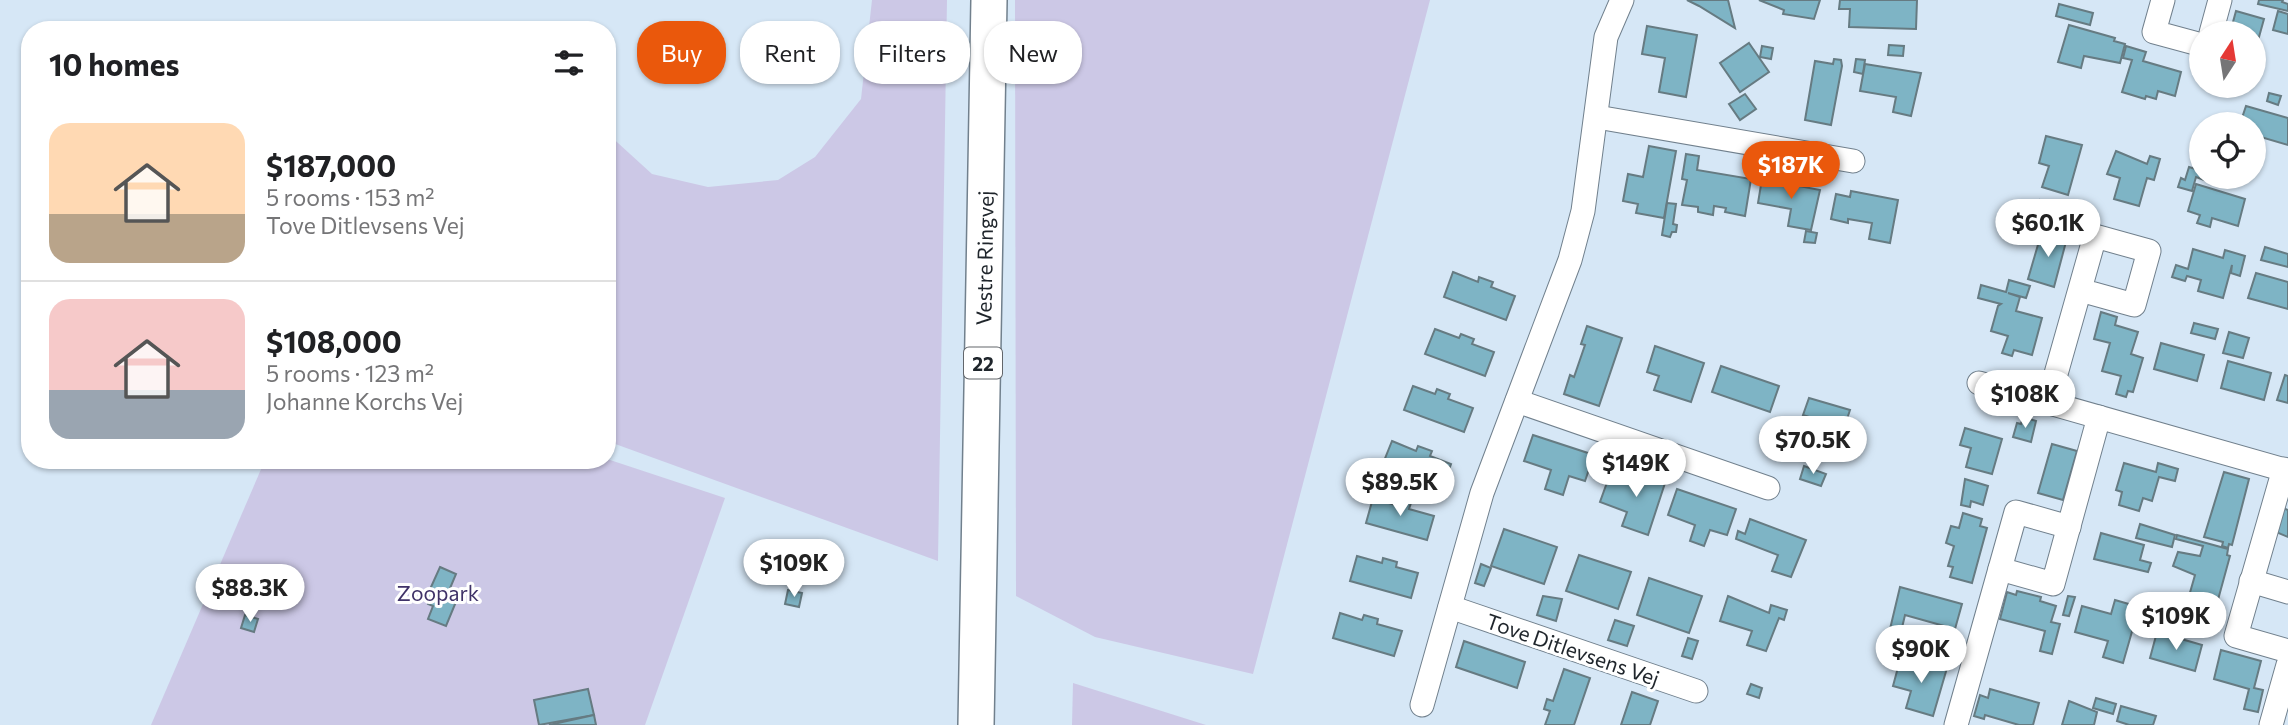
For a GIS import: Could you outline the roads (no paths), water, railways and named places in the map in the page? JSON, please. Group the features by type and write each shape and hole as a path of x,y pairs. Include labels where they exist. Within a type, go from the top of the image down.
{"main road":[{"name":"Vestre Ringvej","path":"976,725 989,0"}],"street":[{"path":"1422,705 1482,493 1570,260 1583,211 1606,37 1622,0"},
{"path":"2163,0 2154,32 2189,41"},
{"path":"2214,21 2220,0"},
{"path":"1597,117 1853,161"},
{"path":"2048,402 2080,290"},
{"path":"1979,383 2286,470 2235,636 2288,651"},
{"path":"1517,401 1768,488"},
{"path":"2000,569 2053,584 2099,417"},
{"path":"1956,725 2016,512 2069,527"},
{"path":"2251,581 2288,592"},
{"name":"Tove Ditlevsens Vej","path":"1450,607 1696,691"},
{"path":"2271,725 2288,665"}],"park label":[{"name":"Zoopark","path":"438,592"}]}
